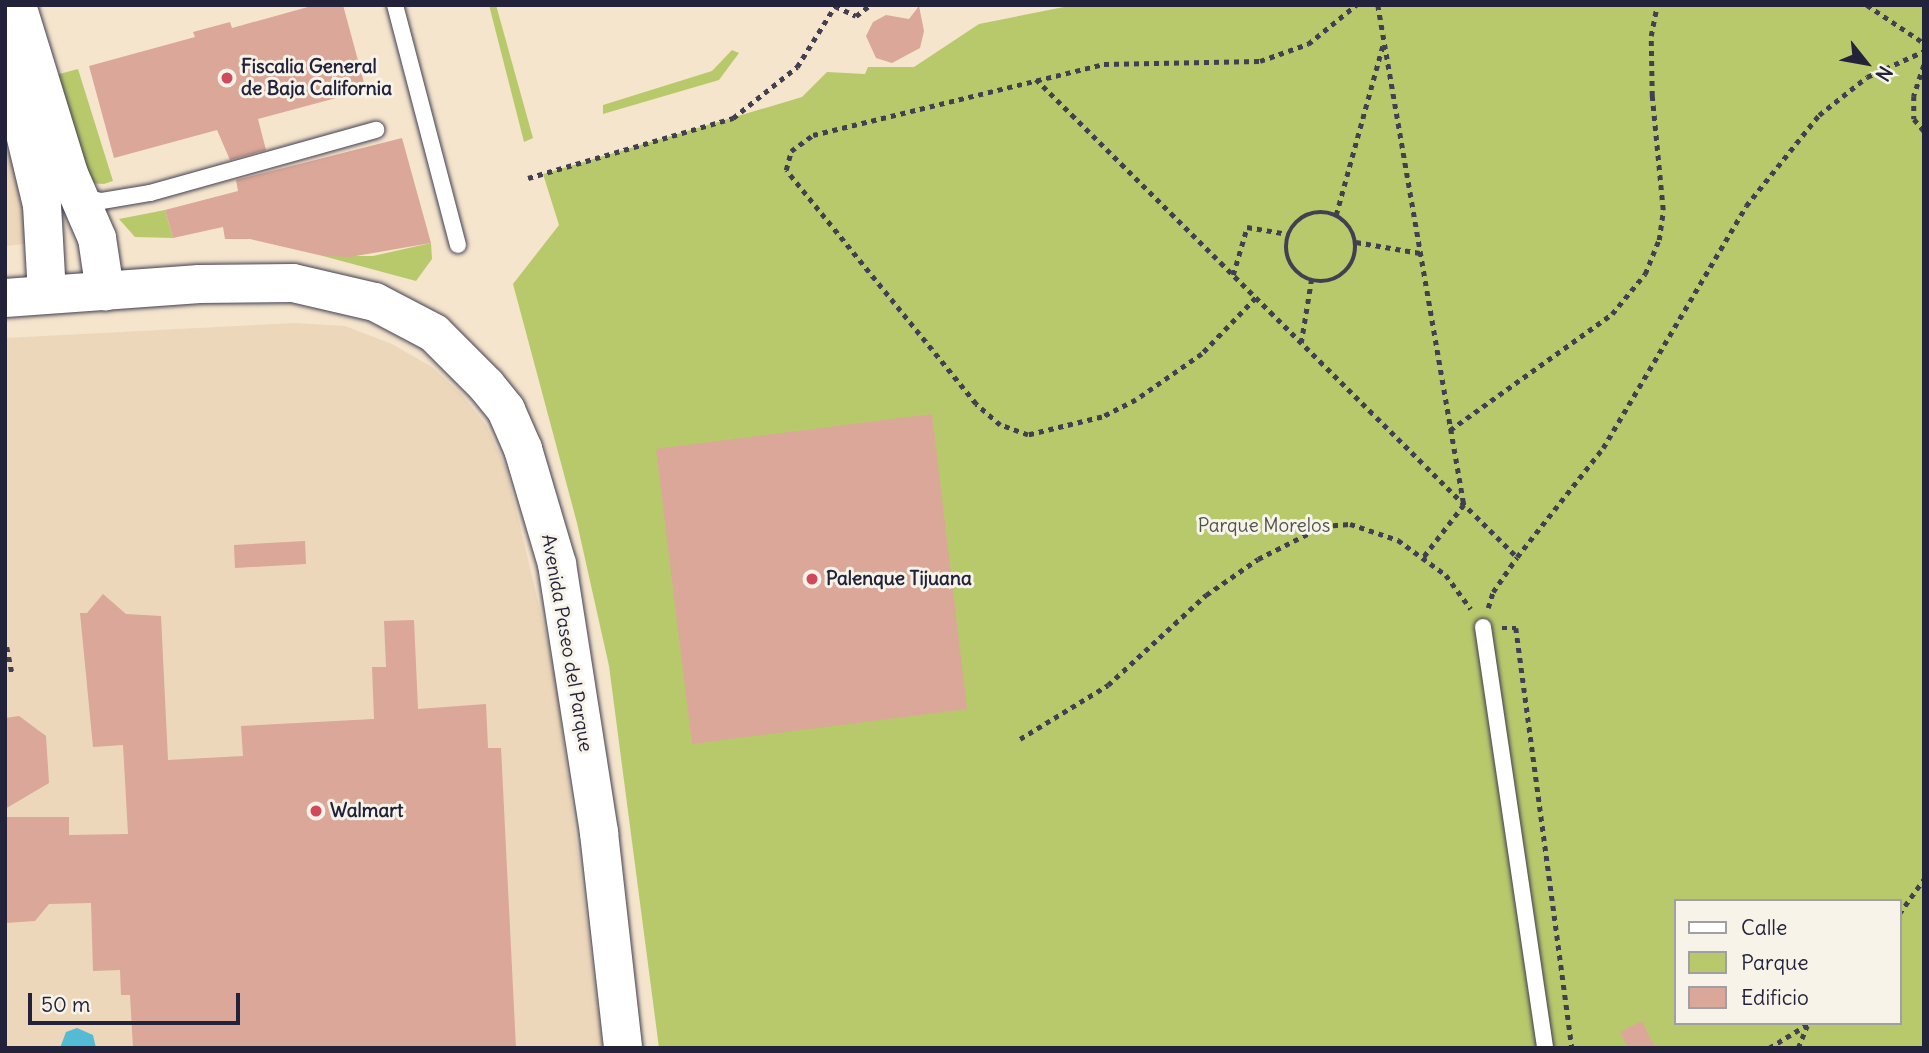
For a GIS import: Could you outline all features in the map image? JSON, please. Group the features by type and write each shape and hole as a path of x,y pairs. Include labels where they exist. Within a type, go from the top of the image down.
{"main road":[{"path":"17,5 76,195 97,238 105,291"},
{"path":"5,50 42,205 47,294"},
{"name":"Avenida Paseo del Parque","path":"5,298 268,282 345,292 374,302 434,333 506,410 523,449 557,564 599,833 623,1048"}],"lane":[{"path":"395,5 458,245"},
{"path":"76,195 102,201 150,193 376,130"},
{"path":"1483,627 1545,1048"}],"path":[{"path":"528,178 733,118 797,67 835,6 856,16 870,5"},
{"path":"1256,298 1226,334 1183,369 1102,417 1028,435 1000,425 976,404 786,170 791,150 813,135 1104,64 1151,60 1259,61 1308,44 1356,5"},
{"path":"1378,5 1464,505 1424,557"},
{"path":"1450,430 1612,314 1645,274 1659,240 1663,210 1652,96 1651,36 1657,5"},
{"path":"1867,5 1924,43"},
{"path":"1336,215 1384,42"},
{"path":"1483,627 1493,592 1603,448 1746,206 1819,115 1867,77 1924,51"},
{"path":"1924,65 1914,96 1914,119 1924,131"},
{"path":"1036,79 1517,558"},
{"path":"1325,211 1336,215 1353,231 1356,242 1352,265 1334,280 1311,281 1300,276 1286,257 1288,234 1303,216 1325,211"},
{"path":"1233,275 1247,227 1288,234"},
{"path":"1356,242 1420,253"},
{"path":"1301,343 1311,281"},
{"path":"1020,739 1108,685 1206,595 1258,559 1311,531 1350,524 1374,529 1424,557 1446,575 1483,627"},
{"path":"1483,627 1516,628 1572,1048"},
{"path":"7,647 12,673"},
{"path":"1901,911 1924,879"},
{"path":"1769,1048 1809,1025"},
{"path":"1798,1048 1809,1025"}],"shaded area":[{"path":"5,137 34,238 24,244 5,246"},
{"path":"295,323 345,326 392,344 432,367 462,395 486,425 506,468 554,668 603,1048 5,1048 5,338"}],"green space":[{"path":"489,5 496,5 533,138 524,142"},
{"name":"Parque Morelos","path":"1074,5 1924,5 1924,1048 659,1048 609,666 577,523 513,284 559,225 543,174 802,97 827,72 865,74 868,67 914,67 979,24"},
{"path":"732,50 739,53 719,80 603,114 603,105 712,71"},
{"path":"78,69 113,181 104,184 88,183 52,76"},
{"path":"165,210 173,238 135,237 119,219"},
{"path":"431,243 432,259 416,281 323,256 373,256"}],"water":[{"path":"77,1028 93,1035 96,1048 60,1048 66,1032"}],"building":[{"name":"Fiscalia General de Baja California","path":"315,5 343,5 366,90 258,119 266,150 230,160 217,130 114,158 89,66 195,37 193,32 230,22 232,28"},
{"path":"919,6 924,31 920,48 892,63 876,58 866,36 873,22 886,15 909,19"},
{"path":"402,138 431,243 350,257 323,256 250,239 225,239 223,227 173,238 165,210 238,191 236,180"},
{"name":"Palenque Tijuana","path":"932,414 967,709 692,744 656,449"},
{"path":"305,541 306,564 235,568 234,545"},
{"name":"Walmart","path":"103,594 126,614 161,616 168,760 243,756 241,726 374,719 372,667 386,667 384,621 414,620 418,709 486,704 488,748 501,748 516,1048 133,1048 130,995 121,995 120,970 93,971 91,903 49,904 35,921 5,923 5,817 69,817 69,835 128,834 123,745 93,747 80,613 87,613"},
{"path":"19,716 46,736 49,783 5,809 5,718"},
{"path":"1642,1021 1655,1048 1628,1048 1620,1032"}],"place":[{"name":"Fiscalia General de Baja California","path":"227,78"},
{"name":"Palenque Tijuana","path":"812,579"},
{"name":"Walmart","path":"316,811"}]}
